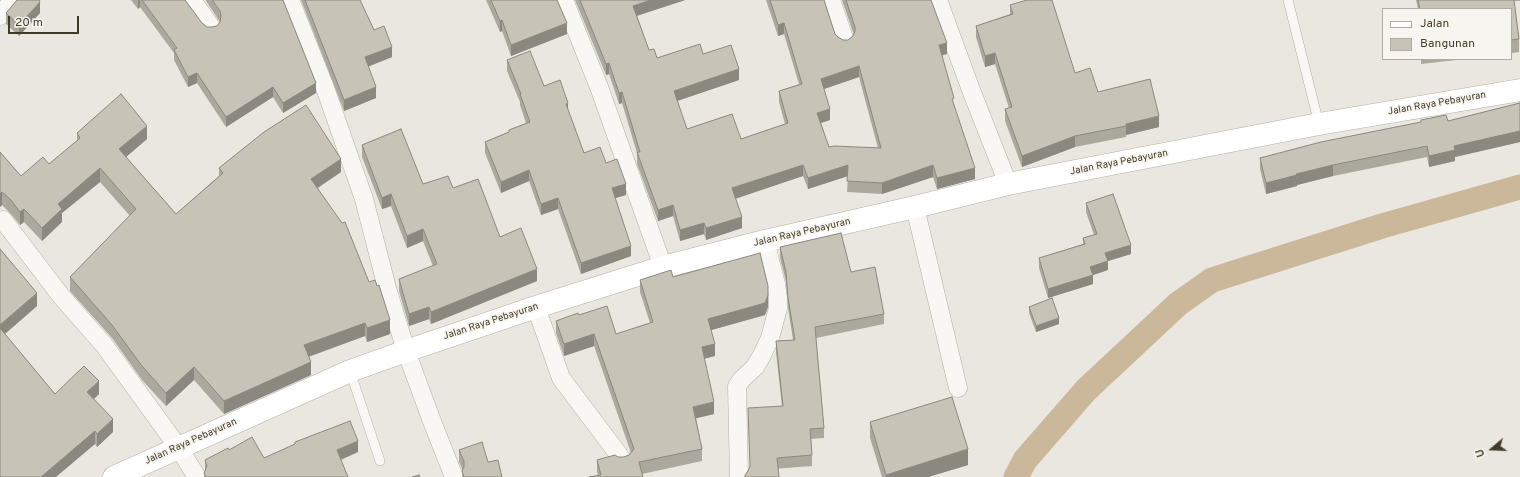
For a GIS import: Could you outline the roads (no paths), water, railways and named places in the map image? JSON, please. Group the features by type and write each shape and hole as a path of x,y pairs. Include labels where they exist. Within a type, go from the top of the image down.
{"main road":[{"name":"Jalan Raya Pebayuran","path":"122,475 178,447 350,371 536,307 663,267 765,241 1008,184 1319,124 1520,90"}],"street":[{"path":"0,16 13,0"},
{"path":"192,0 212,27"},
{"path":"290,0 324,85 364,199 387,288 406,351 432,424 454,477"},
{"path":"564,0 599,87 663,267"},
{"path":"831,0 845,41"},
{"path":"938,0 1008,184"},
{"path":"915,207 958,388"},
{"path":"3,220 61,296 104,345 178,447 197,477"},
{"path":"739,477 737,386 755,367 761,357 770,338 778,308 776,284 765,241"},
{"path":"536,307 561,378 622,459"}],"lane":[{"path":"1288,0 1319,124"},
{"path":"350,371 380,461"}],"waterway":[{"path":"1016,477 1025,460 1086,390 1178,304 1212,280 1382,226 1520,187"}]}
